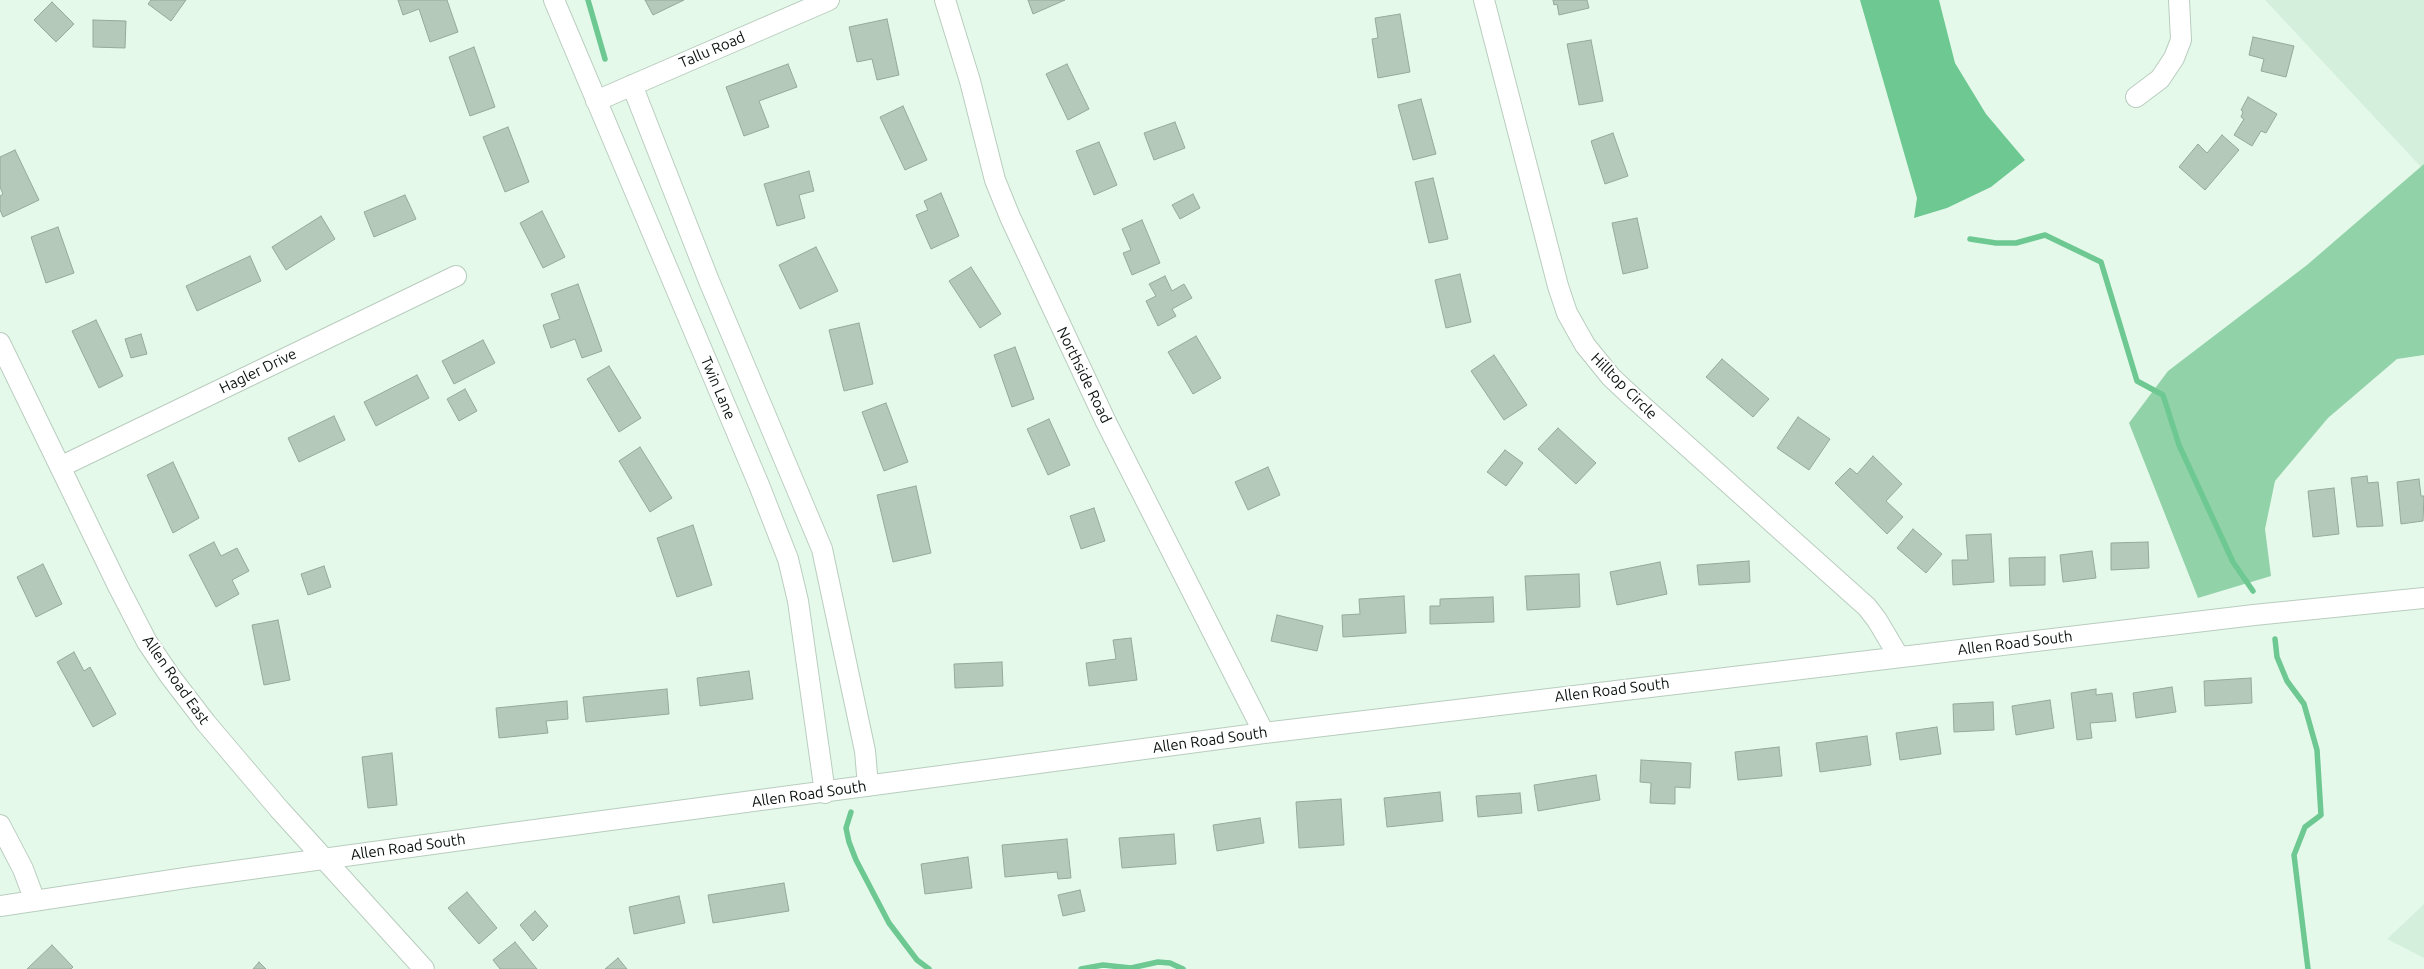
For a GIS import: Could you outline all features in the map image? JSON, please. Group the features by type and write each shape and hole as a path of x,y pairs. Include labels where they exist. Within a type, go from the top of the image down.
{"street":[{"name":"Twin Lane","path":"554,0 760,485 788,559 798,601 825,793"},
{"name":"Tallu Road","path":"596,101 829,0"},
{"name":"Northside Road","path":"945,0 970,81 995,180 1010,217 1106,422 1264,733"},
{"name":"Hilltop Circle","path":"1484,0 1558,286 1567,313 1585,345 1611,377 1629,394 1867,607 1878,620 1899,657"},
{"path":"2136,97 2160,79 2174,58 2181,40 2179,0"},
{"path":"632,85 712,290 822,548 865,751 868,786"},
{"name":"Hagler Drive","path":"60,467 456,276"},
{"name":"Allen Road East","path":"0,343 134,618 170,676 206,723 424,969"},
{"name":"Allen Road South","path":"0,906 326,859 1264,733 2254,615 2424,598"},
{"path":"0,825 23,869 36,901"}],"shaded area":[{"path":"1860,0 1939,0 1955,63 1986,114 2025,160 1991,187 1947,208 1914,218 1917,198"},
{"path":"2265,0 2424,0 2424,164 2421,167"},
{"path":"2424,164 2424,355 2397,359 2328,418 2275,481 2265,529 2271,576 2198,598 2129,423 2168,371 2307,265"},
{"path":"2424,904 2424,958 2387,939"}],"building":[{"path":"151,0 186,0 171,21 148,4"},
{"path":"398,0 447,0 458,32 430,42 419,9 403,15"},
{"path":"645,0 684,0 653,15"},
{"path":"1028,0 1065,0 1033,14"},
{"path":"1553,0 1587,0 1589,8 1559,15 1557,4 1554,5"},
{"path":"52,2 74,24 56,42 34,20"},
{"path":"1400,14 1410,72 1378,78 1372,39 1378,38 1375,18"},
{"path":"887,19 899,75 877,80 872,59 857,62 849,27"},
{"path":"93,20 126,21 125,48 93,47"},
{"path":"2253,37 2294,46 2286,77 2261,71 2264,59 2249,55"},
{"path":"1591,40 1603,101 1579,105 1567,44"},
{"path":"474,47 495,107 470,116 449,57"},
{"path":"788,64 797,87 759,101 769,127 744,136 726,87"},
{"path":"1067,64 1089,109 1068,120 1046,74"},
{"path":"2248,97 2277,114 2266,133 2261,131 2252,146 2234,135 2244,119 2241,117 2243,112 2241,110"},
{"path":"1421,99 1436,154 1413,160 1398,105"},
{"path":"903,106 927,160 905,170 880,117"},
{"path":"1175,122 1185,148 1154,160 1144,133"},
{"path":"508,127 529,182 505,192 483,137"},
{"path":"1613,133 1628,176 1605,184 1591,141"},
{"path":"2222,135 2239,150 2205,190 2179,167 2198,144 2207,153"},
{"path":"1099,142 1117,185 1094,195 1076,151"},
{"path":"15,150 39,200 3,217 0,210 0,196 3,194 0,187 0,157"},
{"path":"809,171 814,191 799,195 805,218 777,226 764,184"},
{"path":"1433,178 1448,239 1429,243 1415,182"},
{"path":"941,193 959,236 931,249 916,215 928,210 924,201"},
{"path":"1193,194 1200,208 1180,219 1172,205"},
{"path":"405,195 416,219 374,237 364,212"},
{"path":"542,211 565,257 543,268 520,223"},
{"path":"321,216 335,239 286,270 272,247"},
{"path":"1637,218 1648,268 1623,274 1612,223"},
{"path":"1142,220 1160,263 1132,275 1123,253 1131,250 1122,229"},
{"path":"58,227 74,273 46,283 31,237"},
{"path":"816,247 838,291 800,309 779,265"},
{"path":"250,256 261,281 197,311 186,286"},
{"path":"971,267 1001,314 980,328 949,281"},
{"path":"1460,274 1471,322 1446,328 1435,280"},
{"path":"1165,276 1172,291 1184,284 1192,298 1172,309 1176,316 1158,326 1146,301 1156,296 1149,284"},
{"path":"578,284 602,351 582,358 575,339 551,348 543,325 560,319 551,294"},
{"path":"96,320 123,376 99,388 72,331"},
{"path":"859,323 873,384 844,391 829,330"},
{"path":"141,334 147,354 131,358 125,339"},
{"path":"1196,336 1221,378 1193,394 1168,352"},
{"path":"483,340 495,363 454,384 442,361"},
{"path":"1015,347 1034,399 1012,407 994,355"},
{"path":"1494,355 1527,405 1504,420 1471,371"},
{"path":"1722,359 1769,399 1753,417 1706,377"},
{"path":"609,366 641,418 619,432 587,379"},
{"path":"417,375 429,398 376,426 364,402"},
{"path":"465,389 477,411 459,421 447,399"},
{"path":"886,403 908,462 884,471 862,412"},
{"path":"334,416 345,440 299,462 288,438"},
{"path":"1798,417 1830,439 1809,470 1777,448"},
{"path":"1049,419 1070,465 1048,475 1027,429"},
{"path":"1558,428 1596,463 1576,484 1538,449"},
{"path":"640,447 672,498 650,512 619,461"},
{"path":"1505,450 1523,463 1506,486 1487,472"},
{"path":"1873,456 1902,484 1886,501 1903,517 1887,534 1835,483 1850,468 1857,474"},
{"path":"173,462 199,518 173,533 147,475"},
{"path":"1268,467 1280,495 1248,510 1235,482"},
{"path":"2367,476 2368,483 2378,482 2383,526 2357,527 2351,478"},
{"path":"2419,479 2421,496 2424,496 2423,521 2401,524 2397,482"},
{"path":"916,486 931,553 893,562 877,495"},
{"path":"2334,488 2339,534 2313,537 2308,491"},
{"path":"1094,508 1105,541 1081,549 1070,516"},
{"path":"693,525 712,585 677,597 657,538"},
{"path":"1913,529 1942,554 1926,573 1897,548"},
{"path":"1991,534 1994,582 1953,585 1952,560 1968,560 1966,535"},
{"path":"214,542 221,556 237,548 249,571 232,580 239,594 216,607 189,555"},
{"path":"2148,542 2149,568 2111,570 2111,543"},
{"path":"2092,551 2096,578 2063,582 2060,555"},
{"path":"2045,557 2045,585 2010,586 2009,558"},
{"path":"1749,561 1750,582 1699,585 1697,565"},
{"path":"1660,562 1667,594 1617,605 1610,572"},
{"path":"43,564 62,604 36,617 17,577"},
{"path":"324,566 331,587 308,595 301,574"},
{"path":"1579,574 1580,607 1527,610 1525,576"},
{"path":"1404,596 1406,633 1343,637 1342,615 1360,614 1359,599"},
{"path":"1493,597 1494,622 1430,624 1430,606 1440,606 1440,599"},
{"path":"1277,615 1323,626 1317,651 1271,641"},
{"path":"278,620 290,680 264,685 252,625"},
{"path":"1131,638 1137,680 1089,686 1086,663 1116,659 1113,640"},
{"path":"74,652 84,671 90,667 116,714 93,727 57,662"},
{"path":"1002,662 1003,686 955,688 954,664"},
{"path":"749,671 753,699 700,706 697,678"},
{"path":"2251,678 2252,703 2205,706 2204,681"},
{"path":"2172,687 2176,712 2136,718 2133,693"},
{"path":"667,689 669,714 586,722 583,697"},
{"path":"2096,689 2096,695 2112,693 2116,721 2090,723 2092,738 2077,740 2071,693"},
{"path":"2050,700 2054,728 2016,735 2012,706"},
{"path":"567,701 568,719 546,721 548,733 499,738 496,708"},
{"path":"1993,702 1994,730 1954,732 1953,704"},
{"path":"1937,727 1941,754 1900,760 1896,733"},
{"path":"1867,736 1871,765 1820,772 1816,743"},
{"path":"1779,747 1782,776 1738,780 1735,752"},
{"path":"392,753 397,805 368,808 362,757"},
{"path":"1641,760 1691,763 1690,788 1675,787 1675,804 1650,803 1651,783 1640,782"},
{"path":"1596,775 1600,800 1538,811 1534,785"},
{"path":"1440,792 1443,821 1387,827 1384,798"},
{"path":"1520,793 1522,813 1478,817 1476,796"},
{"path":"1341,799 1344,845 1299,848 1296,802"},
{"path":"1260,818 1264,843 1217,851 1213,825"},
{"path":"1174,834 1176,864 1122,868 1119,838"},
{"path":"1067,839 1071,878 1058,879 1057,872 1005,877 1002,845"},
{"path":"968,857 972,888 925,894 921,864"},
{"path":"784,883 789,911 713,923 708,895"},
{"path":"1080,890 1085,911 1063,916 1058,895"},
{"path":"467,892 497,928 479,944 448,908"},
{"path":"679,896 685,923 634,934 629,907"},
{"path":"535,911 548,926 533,941 520,925"},
{"path":"515,942 537,969 500,969 493,960"},
{"path":"52,945 73,967 71,969 27,969"},
{"path":"618,958 627,969 605,969"},
{"path":"259,962 266,969 253,969"}],"waterway":[{"path":"588,0 605,59"},
{"path":"1970,239 1996,243 2016,243 2045,235 2101,262 2137,381 2163,395 2179,445 2233,562 2253,591"},
{"path":"2275,639 2277,657 2287,681 2304,704 2317,750 2321,815 2305,827 2294,855 2308,969"},
{"path":"851,812 846,828 856,860 889,923 917,960 929,969"},
{"path":"1081,969 1103,965 1131,968 1158,962 1170,963 1183,969"}]}
